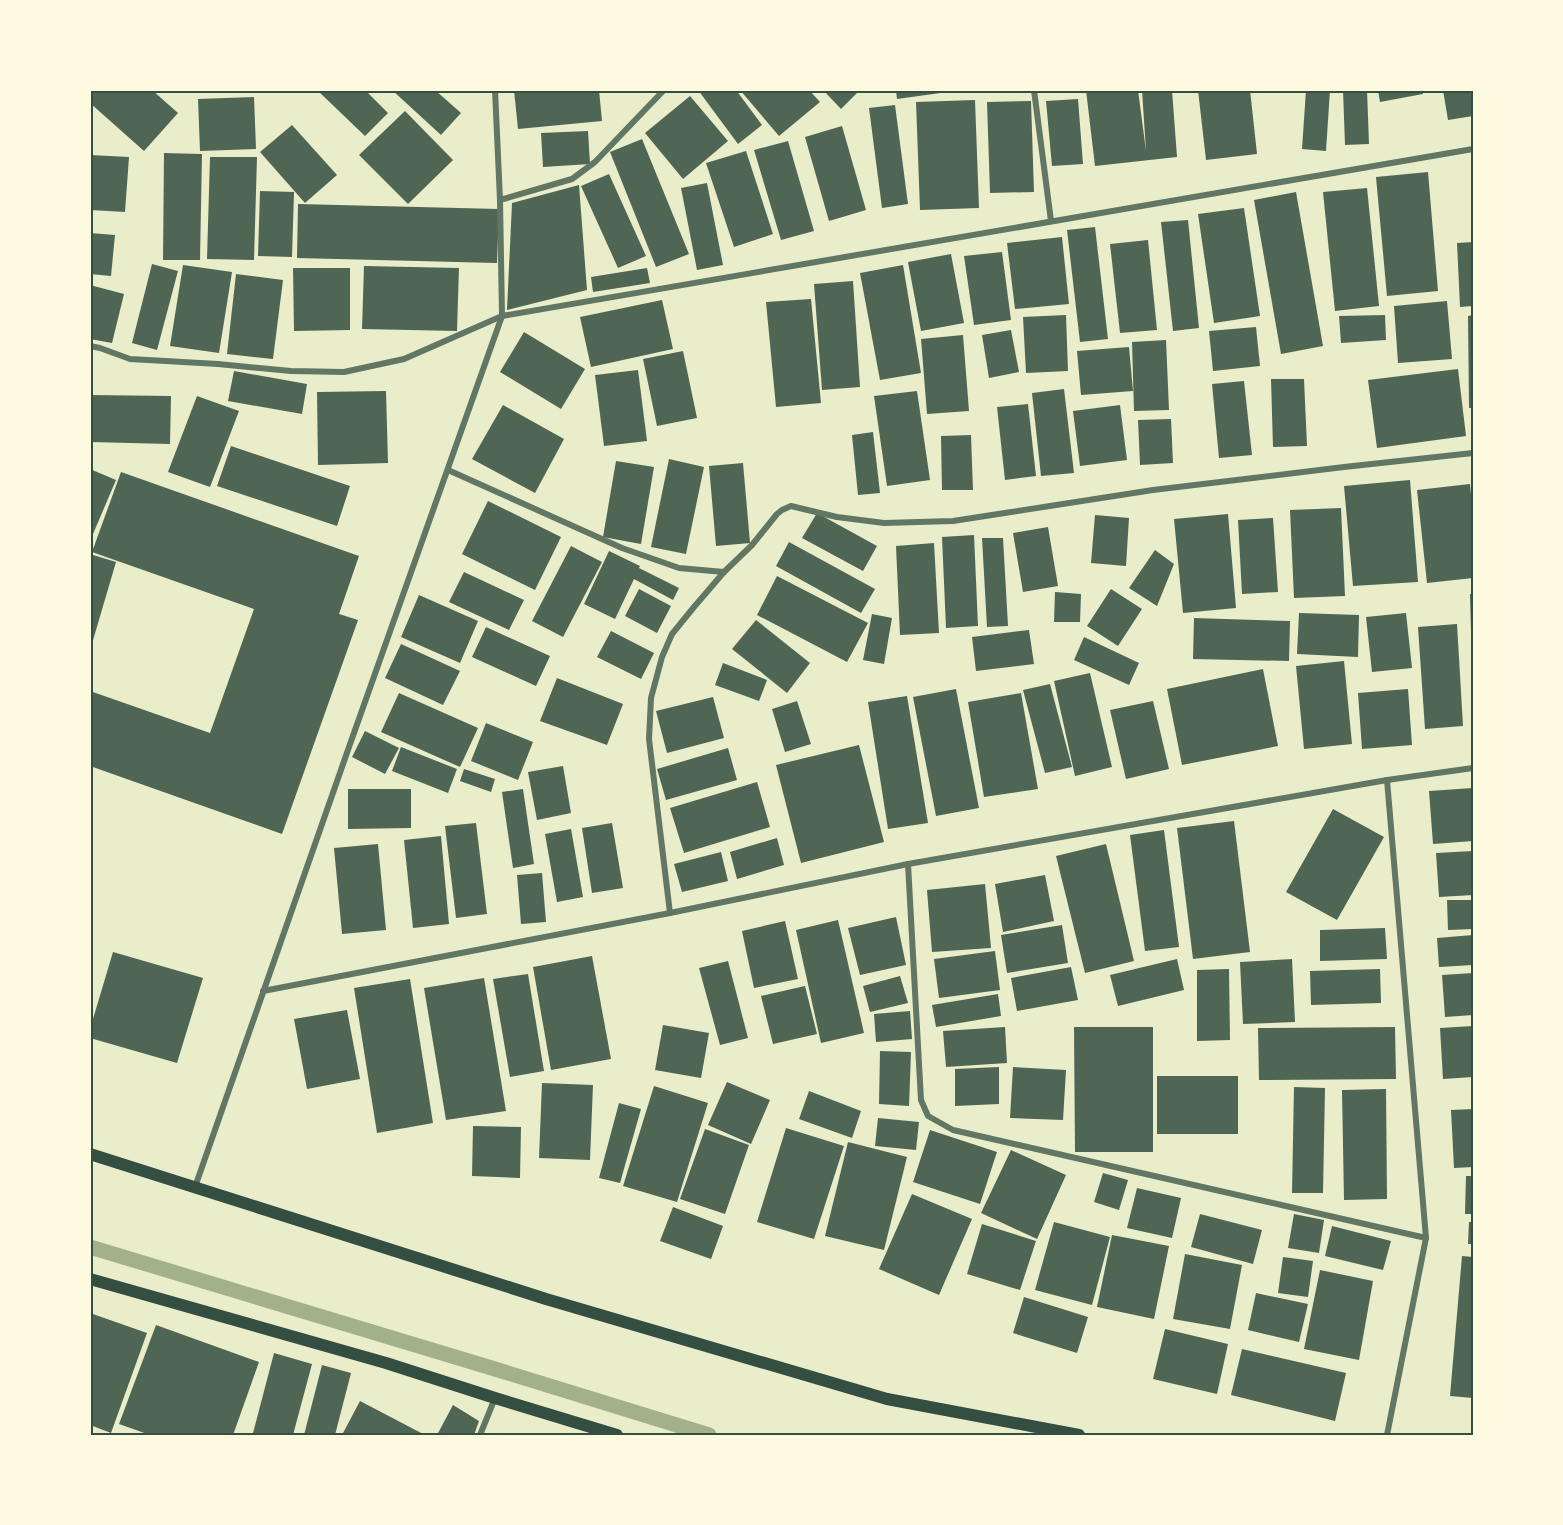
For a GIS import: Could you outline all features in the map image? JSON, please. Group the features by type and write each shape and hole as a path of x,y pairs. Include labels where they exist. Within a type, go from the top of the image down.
{"main road":[{"path":"90,1154 546,1299 887,1399 1079,1435"},
{"path":"90,1279 386,1363 617,1435"}],"street":[{"path":"195,1187 502,316 495,90"},
{"path":"500,200 572,179 595,162 664,90"},
{"path":"1034,90 1051,221"},
{"path":"90,346 130,359 291,371 344,372 404,359 502,316 1473,148"},
{"path":"670,913 649,739 651,698 662,657 672,633 724,572 752,545 782,510 791,506 837,517 884,523 953,521 1165,489 1344,466 1473,453"},
{"path":"448,470 622,548 679,568 724,572"},
{"path":"263,991 670,913 908,864 1387,780 1473,768"},
{"path":"1387,780 1426,1238 1387,1435"},
{"path":"908,864 921,1100 928,1116 953,1131 1426,1238"},
{"path":"480,1435 495,1398"}],"building":[{"path":"90,90 152,90 178,113 144,151 90,103"},
{"path":"317,90 365,90 388,113 365,136"},
{"path":"392,90 435,90 461,113 441,135"},
{"path":"514,90 599,90 602,121 518,129"},
{"path":"698,90 736,90 762,125 738,144"},
{"path":"740,90 809,90 820,102 779,136"},
{"path":"823,90 860,90 841,109"},
{"path":"896,90 955,90 955,91 897,99"},
{"path":"1086,90 1138,90 1146,151 1142,90 1172,90 1177,157 1095,166"},
{"path":"1198,90 1250,90 1257,154 1206,160"},
{"path":"1306,90 1330,90 1326,151 1302,149"},
{"path":"1343,90 1367,90 1369,144 1345,145"},
{"path":"1378,90 1422,90 1423,94 1380,102"},
{"path":"1443,90 1473,90 1473,116 1448,120"},
{"path":"690,96 728,141 683,179 645,133"},
{"path":"254,97 256,149 200,151 198,99"},
{"path":"1078,99 1083,164 1052,166 1046,101"},
{"path":"975,100 979,208 920,210 916,102"},
{"path":"1031,101 1034,192 990,193 987,102"},
{"path":"895,105 908,204 882,208 869,108"},
{"path":"405,111 453,160 408,204 359,155"},
{"path":"292,125 337,175 305,203 260,152"},
{"path":"842,126 866,210 829,221 805,137"},
{"path":"588,131 590,164 543,167 541,133"},
{"path":"642,139 689,254 656,267 610,152"},
{"path":"788,141 814,231 781,240 754,150"},
{"path":"746,151 773,234 734,247 706,163"},
{"path":"164,153 202,154 200,260 163,260"},
{"path":"90,155 129,157 125,212 90,210"},
{"path":"210,157 257,157 254,260 207,259"},
{"path":"1428,172 1438,291 1387,296 1376,177"},
{"path":"609,174 646,256 618,268 581,186"},
{"path":"707,183 723,265 697,270 681,188"},
{"path":"579,185 587,290 507,310 512,203"},
{"path":"1367,188 1379,306 1335,311 1323,192"},
{"path":"260,191 294,192 292,257 258,256"},
{"path":"1296,192 1323,346 1281,354 1254,200"},
{"path":"298,204 499,209 497,263 297,258"},
{"path":"1244,208 1260,316 1214,323 1198,214"},
{"path":"1188,220 1199,328 1173,331 1161,222"},
{"path":"1095,227 1108,339 1080,342 1067,230"},
{"path":"90,233 115,235 111,276 90,274"},
{"path":"1062,237 1069,304 1015,309 1007,243"},
{"path":"1148,240 1157,330 1120,333 1110,244"},
{"path":"1473,242 1473,306 1460,307 1457,243"},
{"path":"1002,252 1011,320 974,325 964,256"},
{"path":"951,254 964,323 921,331 908,262"},
{"path":"152,264 178,271 157,350 132,343"},
{"path":"183,265 232,272 219,353 170,346"},
{"path":"903,265 921,373 880,380 860,273"},
{"path":"364,266 459,268 457,331 362,329"},
{"path":"293,268 350,268 350,330 294,331"},
{"path":"647,268 650,283 593,292 591,277"},
{"path":"236,274 283,280 273,359 227,354"},
{"path":"853,281 860,387 822,390 814,284"},
{"path":"90,285 124,294 112,343 90,339"},
{"path":"811,299 821,403 776,407 766,302"},
{"path":"662,300 673,349 591,367 580,317"},
{"path":"1447,301 1452,359 1398,363 1394,306"},
{"path":"1066,315 1068,371 1026,373 1023,317"},
{"path":"1385,315 1386,340 1341,343 1339,316"},
{"path":"1473,315 1473,408 1469,408 1468,316"},
{"path":"1256,327 1260,366 1213,371 1209,331"},
{"path":"1011,330 1019,372 989,378 982,335"},
{"path":"524,332 585,369 561,409 500,372"},
{"path":"963,335 969,411 927,414 921,339"},
{"path":"1166,340 1169,410 1134,411 1132,342"},
{"path":"1129,347 1133,391 1081,395 1077,351"},
{"path":"683,351 697,418 657,426 643,359"},
{"path":"1458,369 1466,436 1377,448 1368,380"},
{"path":"638,370 647,441 604,446 595,375"},
{"path":"234,371 307,384 302,414 228,401"},
{"path":"1271,379 1304,379 1307,446 1273,447"},
{"path":"1244,381 1252,455 1219,458 1212,384"},
{"path":"1064,389 1074,473 1041,476 1032,393"},
{"path":"386,391 388,463 318,465 317,392"},
{"path":"917,391 930,480 887,486 874,396"},
{"path":"90,395 171,396 170,444 90,442"},
{"path":"197,396 239,411 210,487 168,472"},
{"path":"1028,404 1036,476 1005,480 997,407"},
{"path":"503,405 564,439 535,493 472,459"},
{"path":"1120,405 1127,460 1080,466 1073,411"},
{"path":"1171,419 1173,463 1140,465 1138,420"},
{"path":"873,432 880,493 858,495 852,435"},
{"path":"971,435 973,490 942,490 941,436"},
{"path":"231,446 350,486 337,526 217,486"},
{"path":"669,459 704,467 686,554 651,547"},
{"path":"616,461 654,467 641,544 603,537"},
{"path":"743,463 750,543 716,546 709,466"},
{"path":"90,469 116,480 93,534 90,532"},
{"path":"121,472 359,556 339,614 358,620 282,834 90,766 90,691 210,733 254,609 92,552"},
{"path":"1410,480 1418,582 1353,586 1344,486"},
{"path":"1470,484 1473,517 1473,578 1427,583 1417,490"},
{"path":"488,501 561,537 535,590 462,554"},
{"path":"1341,508 1345,596 1294,598 1290,510"},
{"path":"817,513 877,546 863,571 802,538"},
{"path":"1228,514 1236,608 1183,613 1174,519"},
{"path":"1095,515 1129,518 1126,566 1091,563"},
{"path":"1273,518 1278,592 1242,594 1238,520"},
{"path":"1048,527 1058,586 1023,592 1013,533"},
{"path":"974,535 978,626 946,628 942,537"},
{"path":"982,538 1003,538 1008,626 987,627"},
{"path":"789,542 875,589 861,613 776,566"},
{"path":"934,543 939,633 900,635 896,546"},
{"path":"571,546 602,562 563,637 532,621"},
{"path":"1155,550 1174,564 1157,606 1129,588"},
{"path":"609,551 679,588 673,600 634,579 615,619 584,604"},
{"path":"90,554 116,562 91,647 90,647"},
{"path":"464,572 524,600 509,630 449,602"},
{"path":"777,576 868,623 847,662 757,615"},
{"path":"639,589 671,606 657,633 625,616"},
{"path":"1111,589 1142,609 1118,646 1087,626"},
{"path":"1055,592 1081,594 1080,622 1054,622"},
{"path":"1470,594 1473,594 1473,632 1471,632"},
{"path":"419,595 478,621 460,663 401,637"},
{"path":"1299,613 1359,615 1358,657 1297,654"},
{"path":"1406,613 1412,668 1372,672 1366,617"},
{"path":"872,614 892,618 884,664 863,660"},
{"path":"1194,618 1290,621 1289,661 1193,659"},
{"path":"756,620 810,663 787,693 732,649"},
{"path":"1457,624 1463,726 1425,729 1418,627"},
{"path":"486,627 550,656 536,686 472,657"},
{"path":"1029,630 1034,664 976,671 972,637"},
{"path":"611,631 654,653 641,679 597,657"},
{"path":"1084,637 1139,663 1129,685 1074,660"},
{"path":"401,644 460,671 443,705 385,678"},
{"path":"1344,661 1352,744 1304,749 1296,666"},
{"path":"723,663 767,680 759,701 715,685"},
{"path":"1263,669 1278,746 1182,765 1167,689"},
{"path":"1090,673 1112,767 1075,776 1054,681"},
{"path":"557,678 623,704 607,745 540,721"},
{"path":"1050,684 1072,767 1045,773 1023,690"},
{"path":"956,689 979,808 936,816 913,697"},
{"path":"1408,689 1412,745 1362,749 1358,693"},
{"path":"399,693 478,728 460,767 381,732"},
{"path":"1021,693 1038,789 984,797 968,702"},
{"path":"907,696 928,823 888,829 868,702"},
{"path":"713,697 724,738 667,753 656,711"},
{"path":"797,701 811,744 785,752 772,709"},
{"path":"1153,701 1169,769 1126,779 1110,710"},
{"path":"486,723 533,742 518,780 471,761"},
{"path":"365,731 399,748 385,774 352,757"},
{"path":"859,745 884,842 801,863 776,765"},
{"path":"401,747 457,769 448,793 392,771"},
{"path":"728,748 737,780 666,800 657,769"},
{"path":"563,766 571,813 537,820 528,772"},
{"path":"464,769 495,779 491,792 460,781"},
{"path":"757,782 770,827 684,853 670,808"},
{"path":"1473,788 1473,841 1433,844 1429,791"},
{"path":"348,789 411,789 411,828 348,829"},
{"path":"523,789 534,864 513,868 502,792"},
{"path":"1333,809 1384,837 1337,920 1286,892"},
{"path":"1234,821 1250,952 1193,959 1177,828"},
{"path":"476,823 487,914 456,918 445,826"},
{"path":"612,823 623,888 592,893 582,828"},
{"path":"571,829 583,897 557,902 545,834"},
{"path":"1164,830 1179,947 1145,951 1130,835"},
{"path":"441,836 449,924 413,928 404,840"},
{"path":"777,838 784,865 737,879 730,852"},
{"path":"378,844 386,930 342,934 334,848"},
{"path":"1106,844 1134,961 1085,973 1056,856"},
{"path":"1473,851 1473,895 1439,897 1436,853"},
{"path":"721,852 728,881 682,892 674,864"},
{"path":"542,873 546,922 521,924 517,875"},
{"path":"1045,875 1054,921 1003,932 995,884"},
{"path":"985,884 991,948 932,952 927,890"},
{"path":"1447,900 1473,900 1473,929 1448,930"},
{"path":"896,917 906,965 860,975 848,928"},
{"path":"838,920 864,1033 821,1043 796,930"},
{"path":"785,921 798,979 754,988 742,931"},
{"path":"1062,925 1068,963 1007,973 1001,935"},
{"path":"1385,928 1387,959 1320,961 1320,930"},
{"path":"1473,935 1473,965 1439,967 1437,938"},
{"path":"995,951 1000,990 939,998 934,959"},
{"path":"113,952 203,978 177,1063 90,1038 90,1029"},
{"path":"592,956 611,1059 551,1070 533,967"},
{"path":"1177,959 1184,990 1118,1006 1110,975"},
{"path":"1292,959 1295,1022 1243,1024 1240,962"},
{"path":"728,961 748,1038 720,1045 699,968"},
{"path":"1071,967 1078,1000 1017,1011 1011,978"},
{"path":"1229,969 1230,1040 1197,1041 1197,970"},
{"path":"1380,969 1381,1003 1311,1005 1310,971"},
{"path":"1473,973 1473,1015 1445,1017 1442,975"},
{"path":"528,974 544,1071 510,1077 493,979"},
{"path":"900,976 908,1003 870,1012 863,986"},
{"path":"484,978 506,1111 446,1120 424,988"},
{"path":"410,979 433,1123 377,1133 354,988"},
{"path":"805,986 817,1034 773,1044 761,996"},
{"path":"998,994 1001,1016 936,1027 932,1005"},
{"path":"347,1010 360,1079 307,1089 294,1019"},
{"path":"910,1011 912,1039 876,1042 874,1014"},
{"path":"663,1025 709,1033 701,1078 655,1070"},
{"path":"1473,1026 1473,1077 1443,1079 1440,1028"},
{"path":"1005,1027 1007,1063 946,1067 943,1031"},
{"path":"1074,1027 1153,1027 1153,1152 1075,1152"},
{"path":"1395,1027 1396,1079 1259,1080 1258,1028"},
{"path":"880,1051 911,1052 909,1106 879,1104"},
{"path":"999,1067 999,1104 955,1106 955,1069"},
{"path":"1013,1067 1066,1070 1063,1120 1010,1118"},
{"path":"1157,1076 1238,1076 1238,1134 1157,1134"},
{"path":"727,1082 770,1100 751,1144 708,1125"},
{"path":"542,1083 593,1085 590,1160 539,1158"},
{"path":"654,1086 708,1103 677,1202 623,1186"},
{"path":"1294,1087 1325,1088 1323,1193 1292,1193"},
{"path":"1386,1089 1387,1199 1344,1200 1342,1090"},
{"path":"809,1091 861,1111 852,1138 799,1119"},
{"path":"619,1103 641,1109 620,1183 599,1178"},
{"path":"1473,1109 1473,1167 1454,1168 1451,1110"},
{"path":"878,1118 919,1122 916,1150 875,1146"},
{"path":"473,1126 521,1127 520,1178 472,1176"},
{"path":"786,1128 844,1146 814,1239 757,1222"},
{"path":"705,1129 749,1145 725,1214 680,1199"},
{"path":"930,1130 997,1152 980,1204 913,1182"},
{"path":"848,1142 907,1157 884,1250 825,1236"},
{"path":"1011,1150 1066,1175 1037,1239 981,1213"},
{"path":"1103,1173 1128,1180 1119,1210 1094,1202"},
{"path":"1466,1176 1473,1176 1473,1214 1465,1214"},
{"path":"1137,1188 1181,1198 1172,1238 1127,1228"},
{"path":"912,1194 972,1219 939,1295 879,1269"},
{"path":"673,1207 723,1226 711,1259 660,1241"},
{"path":"1200,1214 1262,1230 1253,1264 1191,1247"},
{"path":"1294,1214 1324,1220 1319,1253 1288,1248"},
{"path":"1054,1222 1110,1237 1092,1305 1035,1290"},
{"path":"1469,1222 1473,1222 1473,1244 1468,1244"},
{"path":"982,1224 1036,1241 1020,1290 967,1274"},
{"path":"1332,1226 1391,1241 1383,1270 1325,1256"},
{"path":"1112,1235 1169,1246 1154,1319 1097,1307"},
{"path":"1185,1254 1242,1265 1230,1329 1173,1319"},
{"path":"1462,1256 1473,1257 1473,1398 1450,1396"},
{"path":"1283,1257 1313,1261 1308,1297 1278,1293"},
{"path":"1320,1270 1373,1281 1359,1360 1304,1349"},
{"path":"1256,1293 1308,1304 1299,1342 1248,1330"},
{"path":"1024,1297 1088,1317 1077,1353 1013,1333"},
{"path":"90,1313 147,1333 111,1433 90,1425"},
{"path":"156,1325 259,1362 233,1435 150,1435 119,1424"},
{"path":"1165,1329 1228,1344 1217,1394 1153,1379"},
{"path":"1242,1349 1346,1373 1335,1421 1231,1395"},
{"path":"274,1353 312,1364 293,1435 253,1433"},
{"path":"322,1365 351,1373 335,1435 304,1435"},
{"path":"360,1401 425,1435 342,1435"},
{"path":"453,1405 479,1421 474,1435 437,1435"}],"waterway":[{"path":"90,1247 709,1435"}]}
